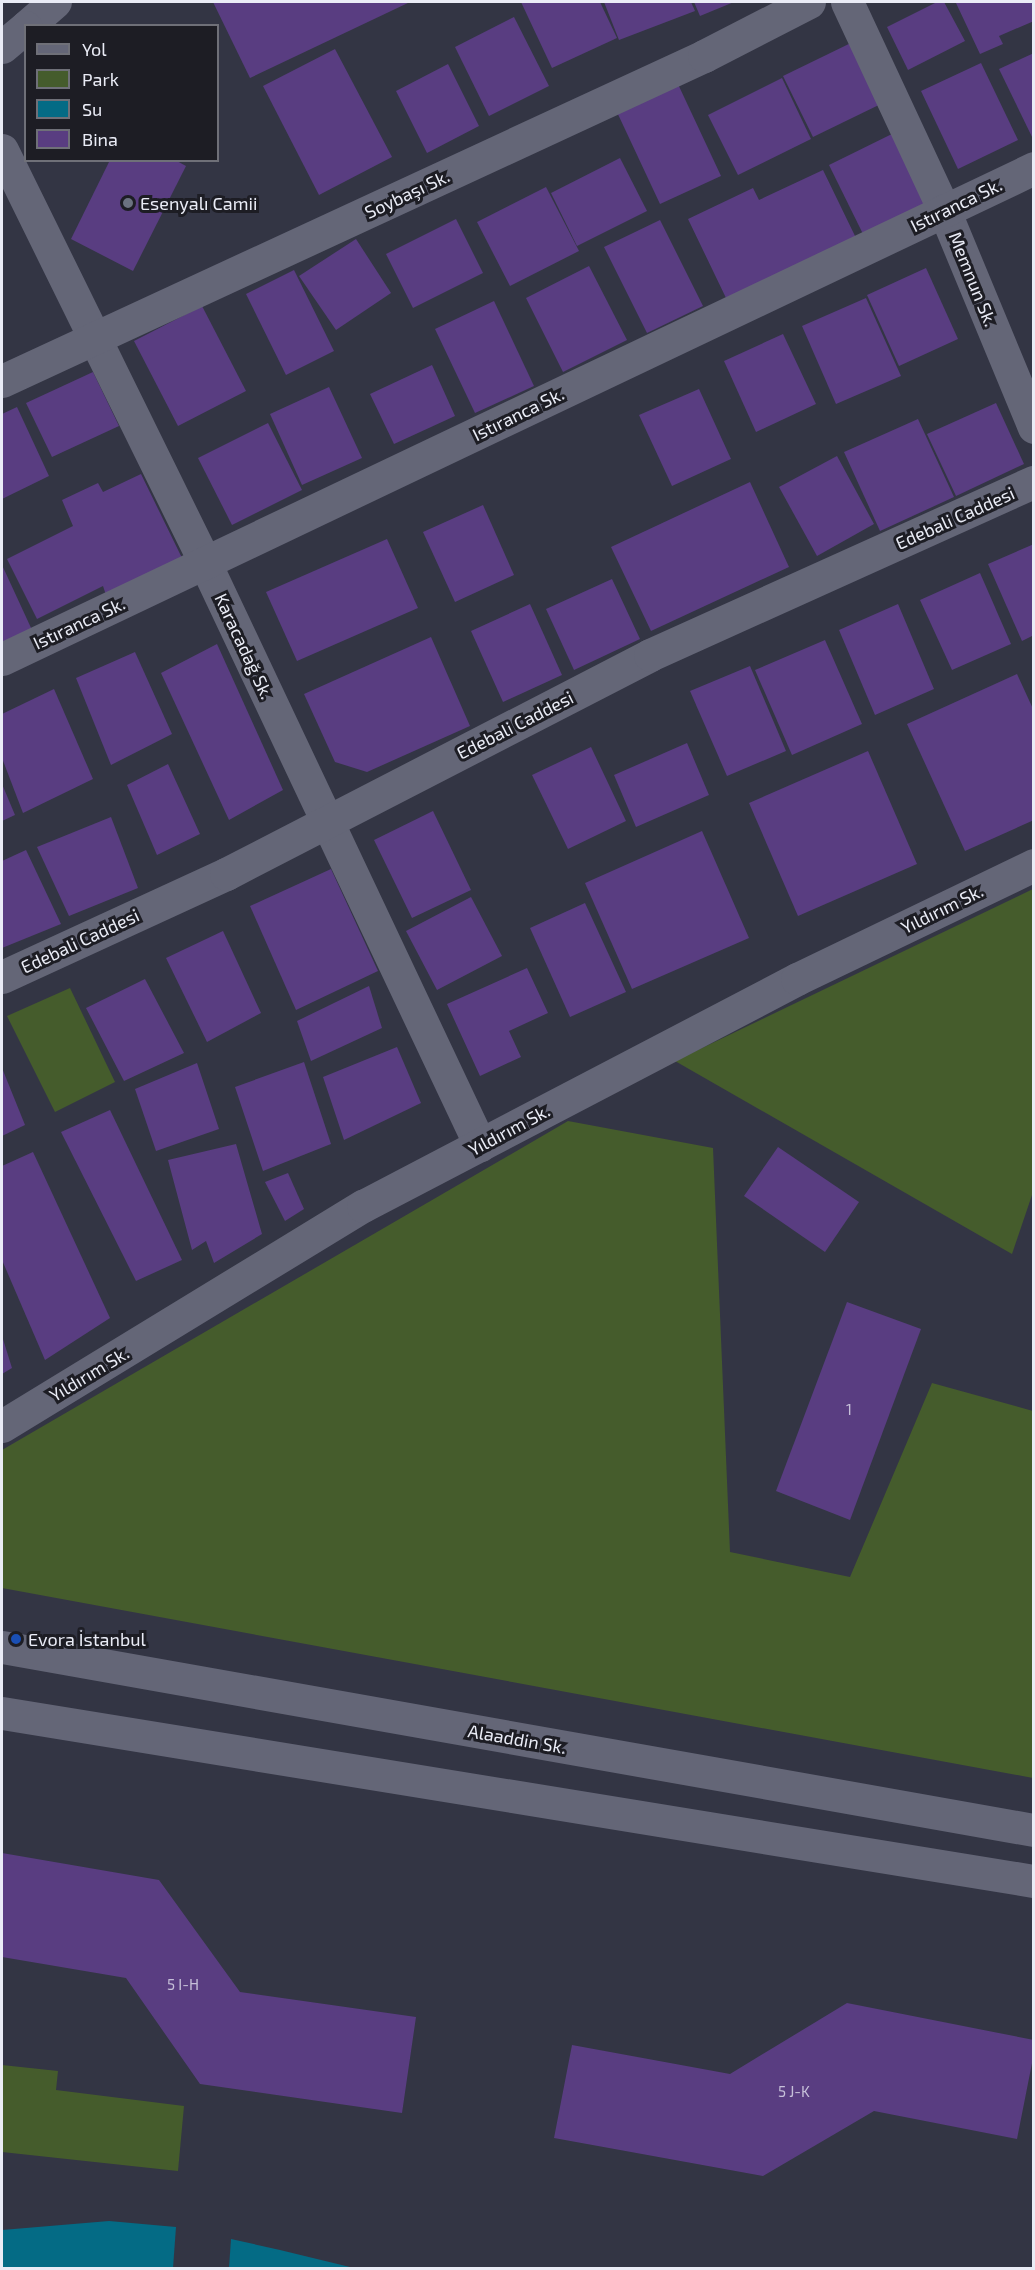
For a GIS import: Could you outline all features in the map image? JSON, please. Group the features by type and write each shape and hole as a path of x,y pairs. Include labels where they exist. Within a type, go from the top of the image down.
{"street":[{"path":"28,24 56,2"},
{"name":"Soybaşı Sk.","path":"2,381 704,57 809,2"},
{"name":"Memnun Sk.","path":"848,2 944,210 1034,427"},
{"path":"2,47 24,28"},
{"name":"Karacadağ Sk.","path":"2,150 205,563 480,1144"},
{"name":"Istıranca Sk.","path":"2,659 1034,168"},
{"name":"Edebali Caddesi","path":"2,977 226,874 650,655 1034,482"},
{"name":"Yıldırım Sk.","path":"2,1426 363,1206 797,979 1034,865"},
{"name":"Alaaddin Sk.","path":"2,1647 1034,1830"},
{"path":"2,1713 1034,1881"}],"green space":[{"path":"1033,889 1033,1192 1012,1254 675,1061"},
{"path":"70,988 115,1082 55,1112 7,1016"},
{"path":"568,1121 713,1148 730,1552 850,1577 932,1383 1033,1411 1033,1778 2,1588 2,1450"},
{"path":"2,2065 58,2071 56,2090 184,2106 178,2171 2,2152"}],"water":[{"path":"109,2221 176,2227 173,2268 2,2268 2,2230"},
{"path":"231,2239 280,2250 354,2268 229,2268"}],"building":[{"path":"213,2 410,2 250,78"},
{"path":"521,2 600,2 617,38 552,68"},
{"path":"604,2 691,2 695,11 619,40"},
{"path":"694,2 734,2 700,16"},
{"path":"937,2 944,2 965,41 908,70 887,27"},
{"path":"1034,2 1034,21 999,36 1003,44 980,54 956,3"},
{"path":"514,17 549,86 489,116 455,47"},
{"path":"857,40 887,101 813,137 783,76"},
{"path":"335,49 392,157 319,195 263,86"},
{"path":"1034,53 1034,141 999,69"},
{"path":"981,63 1018,140 958,169 921,91"},
{"path":"448,64 479,126 427,153 396,91"},
{"path":"782,78 811,139 738,175 708,115"},
{"path":"677,82 721,176 660,204 616,110"},
{"path":"898,131 932,201 863,234 829,165"},
{"path":"620,158 647,211 577,246 551,193"},
{"name":"Esenyalı Camii","path":"109,162 179,162 186,166 133,271 71,239"},
{"path":"823,170 856,238 727,300 688,219 753,188 759,200"},
{"path":"546,187 579,251 510,286 477,222"},
{"path":"456,219 483,273 413,308 386,254"},
{"path":"660,220 703,306 647,333 604,247"},
{"path":"356,239 391,293 336,330 299,276"},
{"path":"589,266 627,340 563,372 526,298"},
{"path":"926,268 958,339 899,366 867,295"},
{"path":"294,270 334,351 286,375 246,294"},
{"path":"866,298 901,376 836,404 802,326"},
{"path":"494,301 534,386 475,413 435,329"},
{"path":"202,306 246,391 178,426 134,341"},
{"path":"783,334 816,404 756,432 724,361"},
{"path":"432,365 455,416 394,444 370,394"},
{"path":"93,372 119,426 52,457 26,403"},
{"path":"329,387 362,458 302,485 270,414"},
{"path":"699,389 731,459 672,486 639,415"},
{"path":"996,403 1024,464 956,496 927,434"},
{"path":"17,407 49,476 2,499 2,414"},
{"path":"918,419 954,497 880,531 844,452"},
{"path":"268,423 302,490 232,525 198,458"},
{"path":"837,456 874,524 817,556 779,487"},
{"path":"141,474 182,558 106,595 103,586 37,619 7,559 73,526 62,500 98,483 103,492"},
{"path":"750,482 789,567 651,631 611,547"},
{"path":"483,505 514,575 455,602 423,532"},
{"path":"387,539 418,608 297,661 266,592"},
{"path":"1034,544 1034,635 1022,641 988,564"},
{"path":"2,565 32,630 2,644"},
{"path":"980,573 1011,644 952,670 920,600"},
{"path":"612,579 640,639 574,670 546,609"},
{"path":"530,604 562,675 503,702 471,631"},
{"path":"898,604 934,689 875,715 839,630"},
{"path":"431,637 470,726 367,772 335,762 304,694"},
{"path":"825,640 862,724 792,755 755,670"},
{"path":"217,644 283,790 229,820 161,673"},
{"path":"135,652 172,734 111,765 76,678"},
{"path":"750,666 786,751 727,776 690,691"},
{"path":"1017,674 1034,711 1034,820 965,851 907,724"},
{"path":"54,689 93,779 23,813 2,758 2,714"},
{"path":"687,743 709,795 636,827 614,775"},
{"path":"591,747 626,821 568,849 532,775"},
{"path":"868,751 917,864 798,916 749,803"},
{"path":"168,764 200,834 157,855 127,785"},
{"path":"2,784 15,815 2,821"},
{"path":"433,811 471,890 412,918 374,840"},
{"path":"111,817 138,888 69,916 37,847"},
{"path":"702,831 749,938 632,989 585,883"},
{"path":"26,850 61,924 2,948 2,861"},
{"path":"331,869 378,971 296,1010 250,906"},
{"path":"471,897 502,956 437,990 406,931"},
{"path":"585,903 626,992 570,1017 530,928"},
{"path":"223,931 261,1013 207,1042 166,958"},
{"path":"527,968 548,1013 509,1031 521,1057 480,1076 447,1004"},
{"path":"145,979 184,1053 124,1081 86,1008"},
{"path":"369,986 382,1028 311,1061 297,1021"},
{"path":"397,1047 421,1103 344,1140 323,1077"},
{"path":"304,1062 331,1144 263,1171 235,1087"},
{"path":"197,1063 219,1129 156,1151 135,1089"},
{"path":"2,1068 25,1125 2,1136"},
{"path":"110,1110 182,1260 136,1281 61,1132"},
{"path":"236,1144 262,1234 214,1263 206,1241 192,1250 168,1160"},
{"path":"778,1147 859,1202 825,1252 744,1196"},
{"path":"33,1152 110,1318 45,1360 2,1260 2,1166"},
{"path":"288,1173 304,1209 285,1221 265,1182"},
{"path":"847,1302 921,1329 850,1520 776,1491"},
{"path":"2,1336 12,1368 2,1374"},
{"path":"2,1853 159,1880 240,1992 416,2017 402,2113 200,2084 126,1978 2,1957"},
{"path":"847,2003 1034,2040 1034,2053 1017,2139 874,2111 763,2176 554,2138 572,2045 730,2074"}],"place":[{"name":"Esenyalı Camii","path":"128,203"},
{"name":"Evora İstanbul","path":"16,1639"}]}
